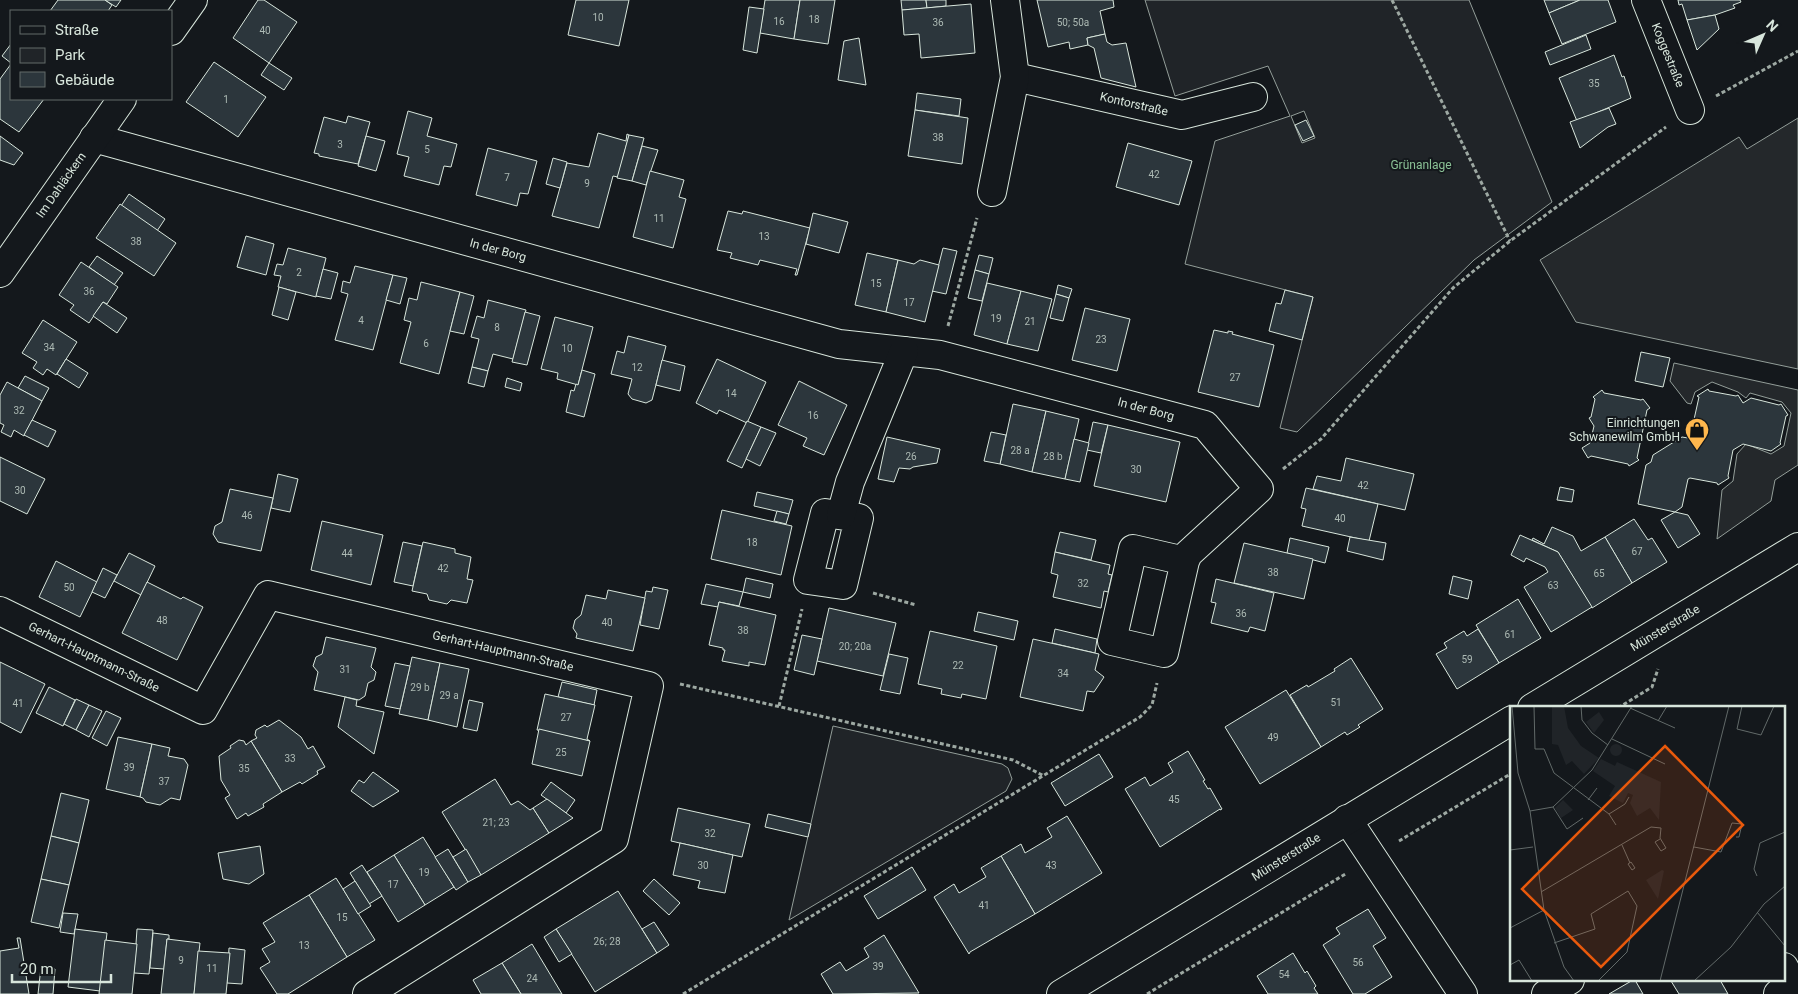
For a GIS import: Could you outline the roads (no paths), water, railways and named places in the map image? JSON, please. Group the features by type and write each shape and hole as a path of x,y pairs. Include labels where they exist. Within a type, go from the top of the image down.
{"street":[{"path":"172,30 193,0"},
{"path":"992,192 1015,77 1005,0"},
{"name":"Koggestraße","path":"1646,0 1690,110"},
{"name":"Kontorstraße","path":"1015,77 1182,115 1253,97"},
{"name":"Im Dahläckern","path":"1,269 121,100"},
{"name":"In der Borg","path":"94,138 839,344 940,355 1205,425 1259,489 1188,554 1185,561"},
{"path":"841,515 850,482 904,351"},
{"path":"825,513 841,515 859,518 843,585 808,580 825,513"},
{"name":"Münsterstraße","path":"1535,706 1798,547"},
{"path":"1133,549 1185,561 1164,653 1112,641 1133,549"},
{"name":"Gerhart-Hauptmann-Straße","path":"0,611 203,710 268,595 649,686 614,839 367,994"},
{"name":"Münsterstraße","path":"1061,994 1347,818 1510,721"},
{"path":"1347,818 1463,994"},
{"path":"1778,994 1792,982 1786,971"},
{"path":"1546,994 1567,982"}],"place":[{"name":"Einrichtungen Schwanewilm GmbH","path":"1697,451"}],"park label":[{"name":"Grünanlage","path":"1421,165"}]}
